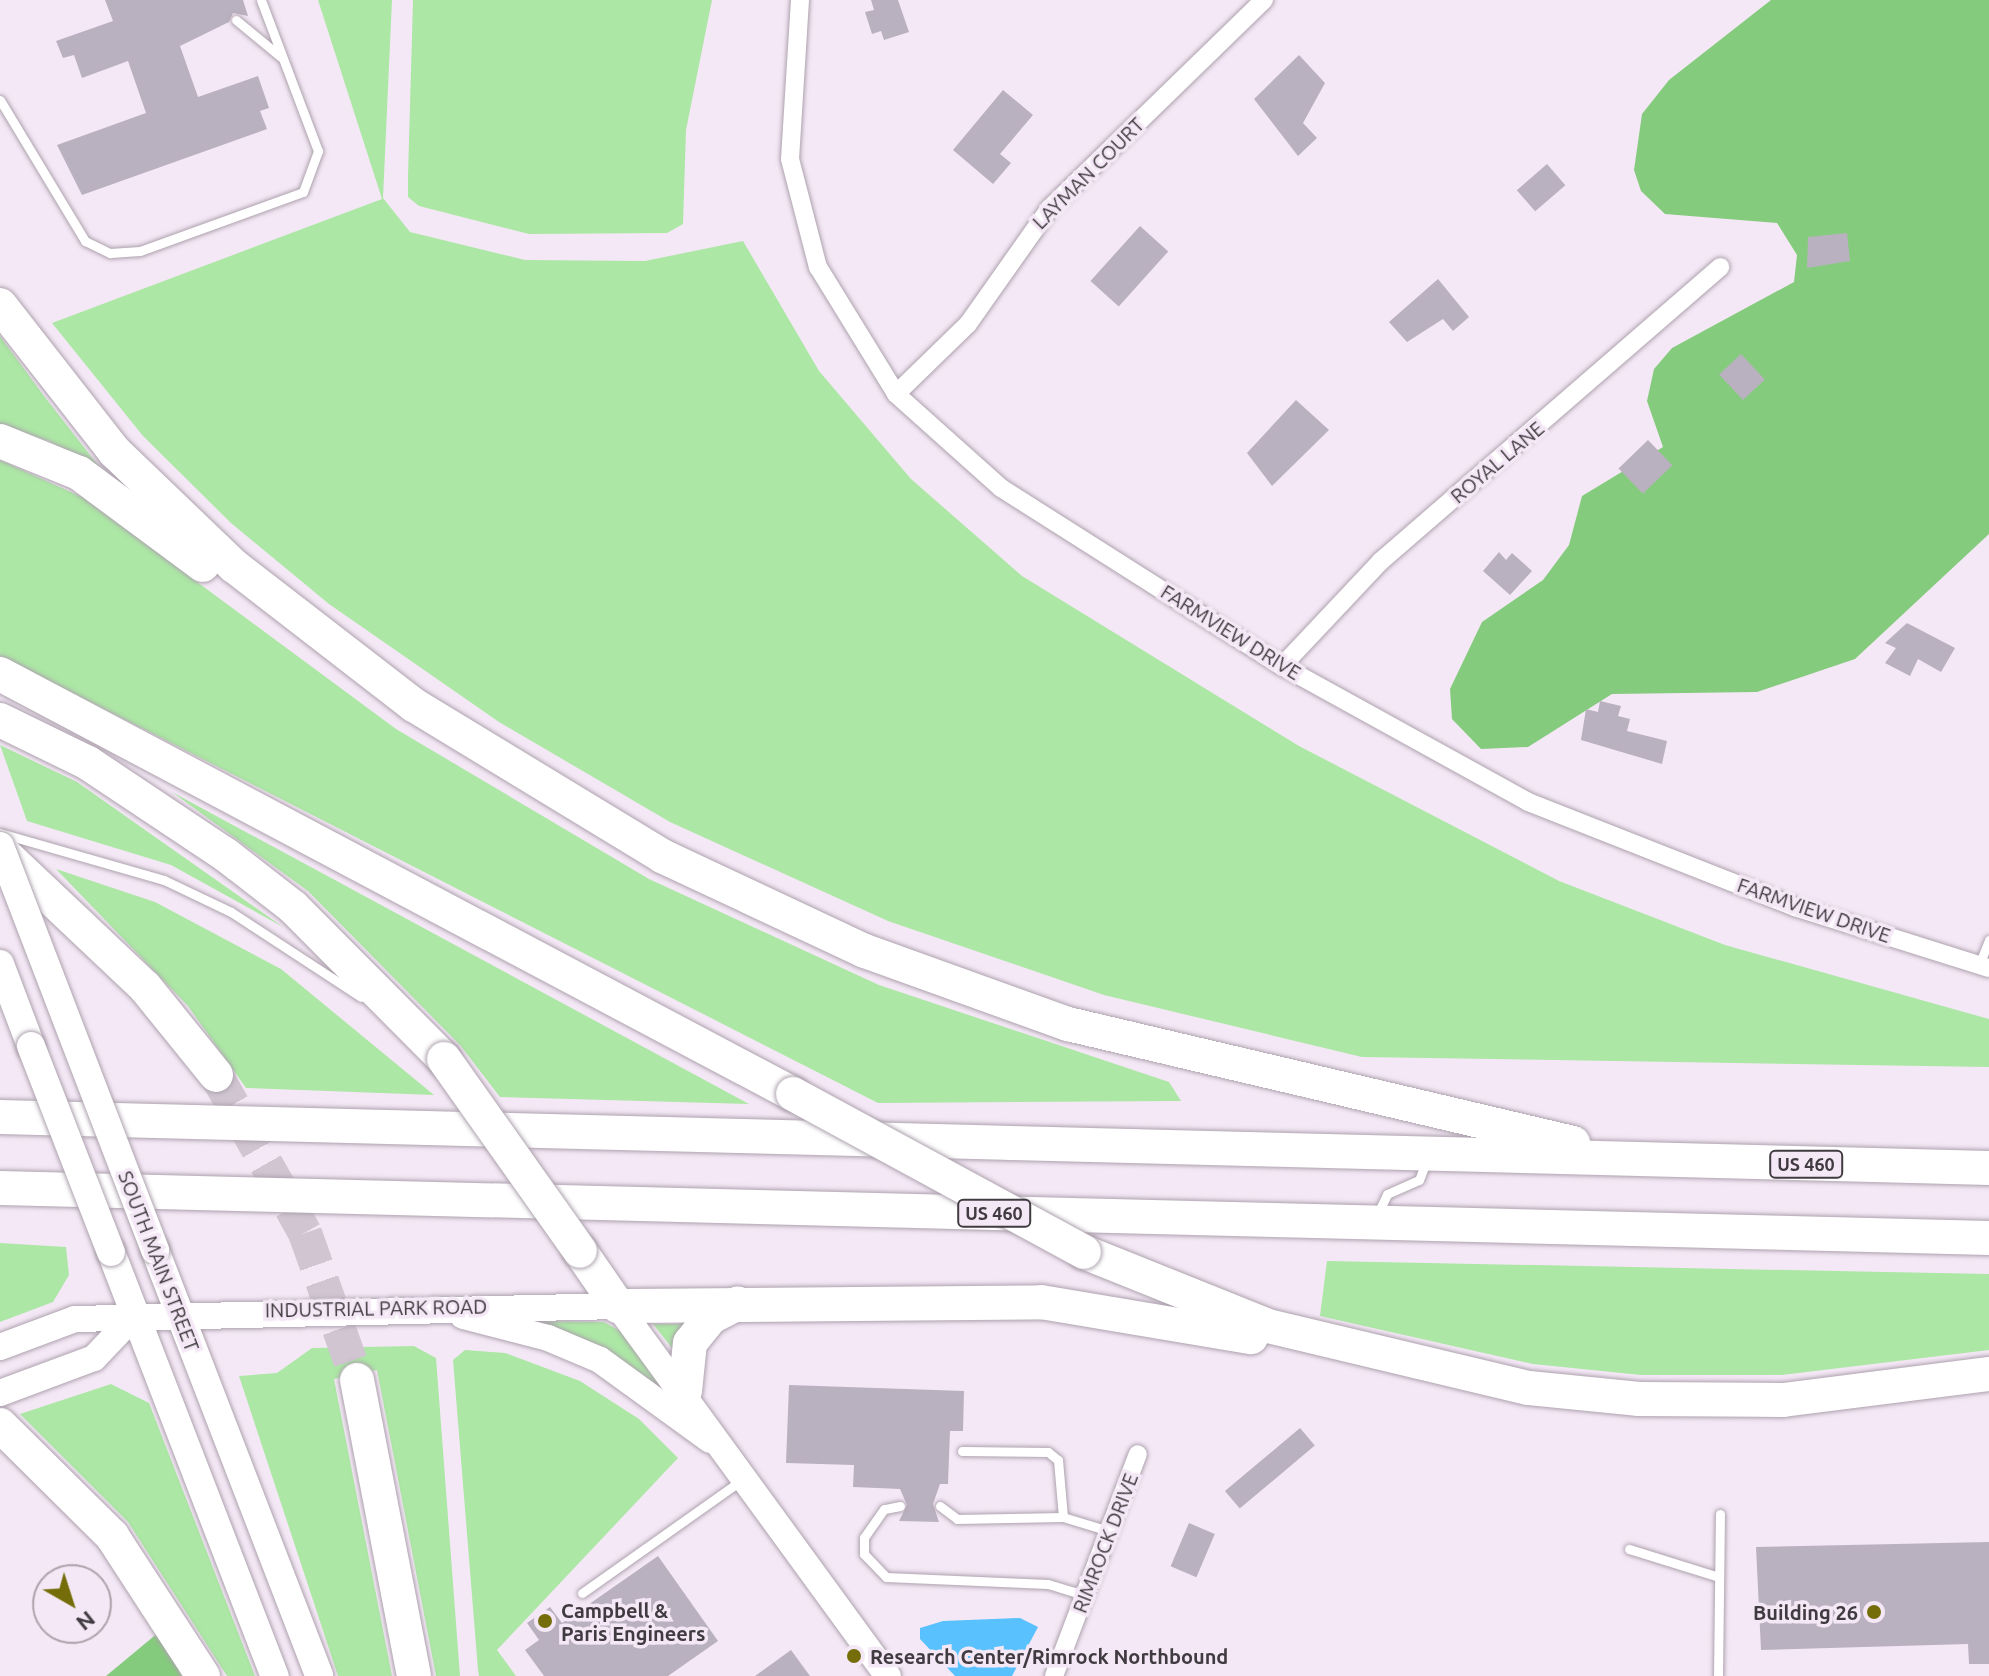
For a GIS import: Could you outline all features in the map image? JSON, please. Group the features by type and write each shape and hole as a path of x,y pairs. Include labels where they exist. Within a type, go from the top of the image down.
{"highway":[{"path":"0,305 58,385 160,500 310,628 438,721 595,819 889,960 1158,1050 1622,1160"},
{"path":"0,441 79,473 268,614 310,628"},
{"path":"0,674 793,1094 1084,1252 1251,1320 1370,1355"},
{"path":"0,720 88,763 226,855 293,907 444,1059 618,1306 1041,1302 1370,1355 1529,1388 1671,1401 1828,1397 1989,1374"},
{"path":"0,848 145,987 216,1075"},
{"name":"US 460","path":"0,1117 1989,1168"},
{"name":"US 460","path":"0,1188 1989,1238"},
{"path":"685,1391 690,1343 711,1317 739,1303"},
{"path":"357,1380 414,1676"},
{"path":"0,1425 112,1536 203,1676"}],"main road":[{"name":"SOUTH MAIN STREET","path":"0,848 319,1676"},
{"name":"SOUTH MAIN STREET","path":"0,964 275,1676"},
{"name":"INDUSTRIAL PARK ROAD","path":"0,1347 75,1319 179,1312 416,1306 618,1306"},
{"path":"416,1306 578,1349 731,1455"},
{"path":"618,1306 685,1391 888,1676"},
{"path":"8,1390 94,1358 135,1315"}],"street":[{"name":"FARMVIEW DRIVE","path":"800,0 790,159 818,267 896,394 1001,488 1282,666 1528,802 1795,907 1984,966"},
{"name":"LAYMAN COURT","path":"896,394 962,331 1049,209 1264,0"},
{"name":"ROYAL LANE","path":"1282,666 1381,561 1720,267"},
{"name":"RIMROCK DRIVE","path":"1054,1676 1138,1454"}],"lane":[{"path":"0,100 85,241 110,253 140,251 303,192 318,151 261,0"},
{"path":"236,20 281,57"},
{"path":"0,833 43,840 164,880 231,912 444,1059"},
{"path":"1984,966 1989,940"},
{"path":"1375,1223 1380,1202 1419,1180 1429,1155"},
{"path":"962,1451 1048,1452 1058,1460 1063,1517"},
{"path":"582,1593 746,1477"},
{"path":"900,1506 884,1509 864,1538 864,1554 886,1577 1048,1584 1085,1595"},
{"path":"940,1506 957,1519 1063,1517 1109,1531"},
{"path":"1718,1676 1720,1514"},
{"path":"1629,1549 1719,1577"}],"green space":[{"path":"318,0 392,0 383,198 410,232 525,260 645,261 743,241 819,371 911,479 1022,576 1299,746 1559,881 1725,945 1989,1019 1989,1067 1362,1057 1104,995 888,921 670,822 499,722 329,604 231,523 143,436 52,323 382,199"},
{"path":"413,0 712,0 686,130 683,224 667,233 529,234 419,206 408,197"},
{"path":"1771,0 1989,0 1989,534 1855,659 1757,692 1612,694 1528,747 1481,749 1452,719 1450,689 1482,622 1543,580 1569,545 1582,496 1663,447 1647,401 1654,369 1672,348 1794,282 1797,255 1777,223 1665,214 1641,191 1634,170 1642,114 1669,80"},
{"path":"0,336 101,469 49,441 0,426"},
{"path":"0,460 82,497 396,729 649,879 879,985 1169,1082 1181,1101 878,1103 0,656"},
{"path":"0,745 77,782 283,927 171,865 27,821"},
{"path":"172,792 749,1104 500,1097 460,1045 308,891"},
{"path":"56,869 155,902 281,969 434,1095 246,1088 188,1006"},
{"path":"0,1243 66,1247 69,1275 53,1302 0,1322"},
{"path":"1327,1261 1989,1274 1989,1350 1782,1375 1641,1375 1533,1364 1320,1316"},
{"path":"521,1321 604,1322 620,1331 676,1404"},
{"path":"653,1324 688,1324 676,1353"},
{"path":"414,1346 436,1358 460,1676 436,1676 377,1370 334,1379 392,1676 338,1676 239,1376 277,1373 312,1348"},
{"path":"465,1350 505,1353 580,1381 639,1419 678,1458 497,1650 516,1676 479,1676 478,1670 453,1360"},
{"path":"111,1384 149,1403 255,1676 227,1676 128,1522 20,1414"},
{"path":"159,1632 182,1676 106,1676"}],"water":[{"path":"1020,1618 1038,1627 1012,1676 955,1676 920,1639 920,1628 943,1621"}],"building":[{"path":"105,0 243,0 248,16 233,13 229,22 180,46 198,97 258,76 269,108 260,111 267,129 82,195 57,145 146,113 128,61 82,78 74,55 63,58 56,41 113,21"},
{"path":"871,0 898,0 909,32 884,40 881,31 872,34 865,12 874,10"},
{"path":"1299,55 1325,83 1303,123 1317,138 1298,156 1254,99"},
{"path":"1003,90 1033,115 1000,154 1011,163 993,184 953,150"},
{"path":"1547,164 1565,185 1535,211 1517,190"},
{"path":"1140,226 1168,251 1119,306 1090,281"},
{"path":"1847,233 1850,261 1807,268 1808,237"},
{"path":"1438,279 1469,317 1453,331 1443,319 1407,342 1389,322"},
{"path":"1741,354 1765,380 1743,400 1719,374"},
{"path":"1296,400 1329,430 1272,486 1247,453"},
{"path":"1648,440 1672,465 1643,494 1619,468"},
{"path":"1499,552 1506,560 1512,553 1532,571 1510,595 1483,571"},
{"path":"1907,623 1955,648 1941,672 1918,659 1910,676 1885,663 1896,648 1885,643"},
{"path":"1600,701 1621,706 1618,716 1630,719 1627,731 1667,741 1662,764 1581,740 1586,709 1598,712"},
{"path":"789,1385 964,1391 963,1431 950,1431 948,1484 940,1484 933,1504 939,1522 899,1521 907,1505 900,1489 853,1487 854,1465 786,1463"},
{"path":"1300,1428 1315,1446 1240,1509 1225,1491"},
{"path":"1189,1523 1215,1534 1196,1577 1171,1566"},
{"name":"Building 26","path":"1989,1542 1989,1664 1969,1664 1968,1644 1761,1650 1756,1547"},
{"path":"658,1556 718,1641 668,1676 544,1676 525,1650 539,1640 527,1623 550,1607 562,1623"},
{"path":"791,1650 810,1676 755,1676"}],"tunnel":[{"path":"216,1075 305,1233 357,1380"}],"place":[{"name":"Building 26","path":"1874,1612"},
{"name":"Campbell & Paris Engineers","path":"545,1621"},
{"name":"Research Center/Rimrock Northbound","path":"854,1656"}]}
